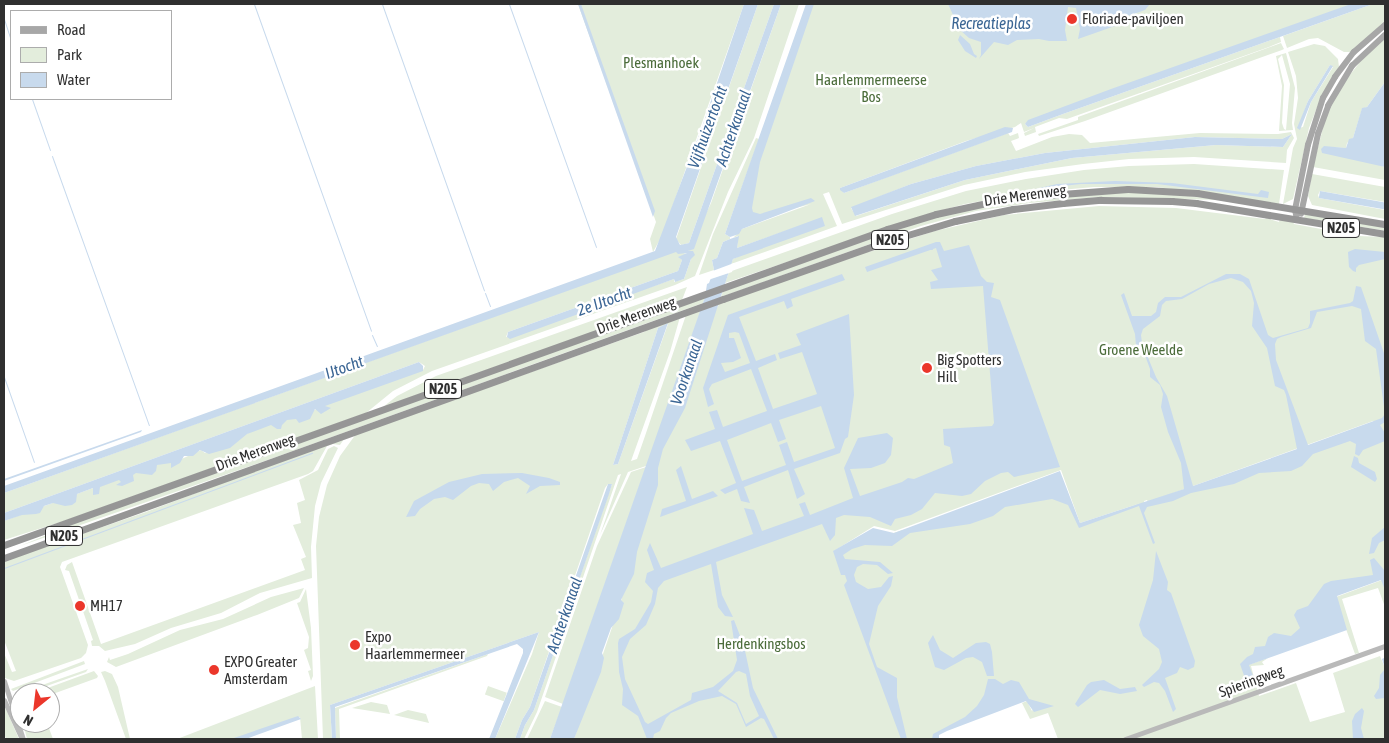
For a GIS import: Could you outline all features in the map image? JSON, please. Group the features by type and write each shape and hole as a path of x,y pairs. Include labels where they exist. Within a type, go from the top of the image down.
{"highway":[{"name":"Drie Merenweg","path":"4,545 887,228 936,214 1010,198 1128,189 1173,191 1385,224"},
{"name":"Drie Merenweg","path":"4,558 723,299 891,240 956,221 1013,209 1101,200 1172,202 1385,234"}],"main road":[{"name":"N205","path":"1299,211 1309,138 1323,98 1335,77 1354,52 1385,25"},
{"name":"N205","path":"1297,220 1328,106 1352,66 1385,35"}],"street":[{"name":"Spieringweg","path":"1125,739 1385,646"},
{"path":"4,681 21,729 22,738"},
{"path":"4,700 22,738"}],"green space":[{"name":"Plesmanhoek","path":"578,4 744,4 662,236 653,252 650,239 656,222"},
{"path":"758,4 774,4 689,243 681,245 676,239"},
{"path":"781,4 799,4 754,138 728,192 695,276 675,285 432,371 393,391 366,413 67,520 4,540 4,521 155,465 168,462 173,463 201,450 205,453 259,428 286,419 296,419 333,401 423,370 425,366 419,362 4,513 4,493 676,251 687,254 679,257 682,260 678,271 508,332 506,337 674,279 674,282 684,279 691,259 688,251 711,203"},
{"name":"Haarlemmermeerse Bos","path":"813,4 1355,4 1025,124 1028,127 1280,37 1281,42 1269,47 1067,119 1059,118 1035,127 1036,132 1025,136 1024,133 1034,128 1024,132 1021,123 1015,127 966,141 840,188 844,193 1008,133 1010,136 1018,133 1019,138 1011,141 1016,151 1052,137 1069,134 1082,135 1090,143 1200,133 1278,134 1291,132 1294,138 1287,150 1286,163 1194,157 1129,159 1083,164 1025,172 964,185 842,224 829,192 823,194 837,226 731,264 733,259 822,218 737,248 738,236 733,238 742,229 811,204 749,220 751,180","holes":["1292,134 1283,147 1216,145 1072,158 965,180 856,216 851,208 911,184 976,166 1045,153 1195,137 1282,139"]},
{"path":"1373,4 1385,4 1385,23 1351,52 1344,52 1318,38 1309,39 1287,48 1283,36"},
{"path":"1385,38 1385,82 1367,107 1362,109 1353,138 1347,143 1346,148 1324,147 1385,167 1385,180 1313,167 1326,116 1338,90 1364,57"},
{"path":"1281,43 1284,49 1282,50 1085,121 1039,136 1038,134 1078,120 1078,117"},
{"path":"1314,44 1325,46 1338,59 1339,67 1321,97 1309,128 1293,199 1283,204 1293,148 1297,139 1294,124 1298,98 1296,76 1288,52","holes":["1330,65 1333,67 1311,102 1303,127 1298,128 1308,101"]},
{"path":"1286,53 1295,88 1293,130 1279,131 1282,86 1276,56","holes":["1282,55 1290,84 1286,130 1282,123 1284,85 1278,59"]},
{"path":"756,138 759,139 725,234 730,239 723,242 717,258 712,260 714,270 699,275 713,234"},
{"path":"1194,164 1284,170 1279,204 1157,187 1094,187 1026,193 965,204 928,214 725,283 729,272 892,214 966,191 1084,170 1129,166"},
{"path":"1312,174 1385,187 1385,202 1320,191 1318,195 1319,198 1385,210 1385,219 1312,205 1308,196"},
{"path":"1147,191 1222,200 1099,197 1029,203 976,211 921,226 721,297 723,291 906,225 967,209 1032,197"},
{"name":"Groene Weelde","path":"1099,206 1176,208 1266,218 1279,222 1280,219 1293,222 1294,224 1359,236 1385,237 1385,587 1381,576 1335,592 1336,597 1382,580 1385,590 1385,607 1378,588 1342,599 1359,653 1355,654 1342,618 1248,665 1268,658 1262,662 1264,665 1251,666 1259,696 1296,683 1310,722 1345,712 1333,673 1380,656 1385,668 1385,739 1058,739 1048,713 1030,719 1022,703 1027,701 1032,711 1034,707 1025,699 934,735 935,739 574,739 621,601 658,462 628,472 600,535 621,474 618,475 537,712 524,739 520,739 525,725 534,710 612,484 608,484 605,488 530,707 522,720 515,739 495,739 532,654 539,632 330,705 332,739 323,739 316,546 319,517 327,485 340,456 356,434 644,332 655,324 680,317 670,352 631,461 637,459 686,315 701,310 669,402 720,302 838,262 839,259 847,257 848,259 867,250 869,252 935,231 1004,215","holes":["668,324 618,464 613,465 658,328","1373,421 1381,428 1145,504 1144,501 1147,500 1148,502","1061,470 1080,523 1141,503 1079,526 1061,479 844,549 840,564 834,551 874,526 895,531"]},
{"path":"1305,213 1385,226 1384,231 1304,218"},
{"path":"687,287 682,300 383,407 397,396 436,376"},
{"path":"705,297 703,303 279,456 20,546 78,522"},
{"path":"346,436 340,445 333,444 327,446 313,471 308,474 62,562 60,567 88,645 86,653 81,658 14,681 5,678 4,653 12,672 16,671 4,640 4,561 146,512"},
{"path":"334,446 338,448 321,483 315,506 311,547 312,578 260,593 221,613 171,628 135,644 105,651 99,646 92,646 91,641 93,640 69,571 65,570 67,565 72,562 101,644 305,570 301,559 306,557 293,525 301,523 297,503 305,500 299,480 318,470 328,449"},
{"path":"646,467 563,704 545,697 597,546 631,472"},
{"path":"304,588 299,598 257,615 116,667 107,662 109,657 110,660 128,654 180,630 223,619 271,597"},
{"path":"306,589 311,628 313,676 311,681 308,671 311,670 304,650 308,648 309,637 297,603 300,602"},
{"path":"488,654 487,656 339,709 340,739 336,739 335,708"},
{"path":"84,661 85,664 34,683 27,683"},
{"path":"88,669 86,672 55,683 48,683"},
{"path":"94,671 98,676 60,691 60,683"},
{"path":"105,671 112,674 118,687 130,739 126,739 101,672"},
{"path":"315,686 318,739 302,739 300,717 240,739 177,739"},
{"path":"488,686 507,693 504,701 485,694"},
{"path":"545,701 562,707 550,739 527,739"},
{"path":"371,702 387,705 390,714 352,708"},
{"path":"4,705 10,719 10,733 16,733 19,739 6,739 4,733"},
{"path":"408,710 426,714 429,723 394,715"},
{"path":"26,733 51,733 53,739 27,739"}],"water":[{"path":"578,4 581,4 655,211 653,217"},
{"path":"744,4 758,4 676,237 680,245 689,243 774,4 781,4 694,249 688,251 693,251 695,255 691,259 684,279 675,282 674,279 510,339 507,337 508,332 678,271 682,260 678,257 687,253 678,254 676,252 4,493 4,486 655,251 702,127"},
{"path":"806,4 814,4 760,162 752,208 753,212 760,214 811,198 815,201 742,229 739,234 730,237 725,234"},
{"name":"Recreatieplas","path":"948,4 1150,4 1145,10 1128,16 1115,26 1078,39 1080,29 1076,8 1068,7 1065,30 1067,41 1017,40 1008,45 994,42 979,59 981,55 981,42 969,38 960,30"},
{"path":"1351,4 1373,4 1028,127 1025,124 1028,120 1111,89"},
{"path":"960,35 970,44 974,54 977,56 976,58 965,51 958,40"},
{"path":"1330,65 1333,66 1311,102 1300,130 1297,128 1308,101"},
{"path":"1385,82 1385,167 1322,153 1321,149 1324,146 1346,148 1349,139 1353,138 1362,108 1367,107"},
{"path":"1005,127 1013,128 1012,132 844,193 840,190 840,188"},
{"path":"1292,134 1283,147 1216,145 1072,158 965,180 855,216 851,207 911,184 976,166 1045,153 1195,137 1282,139"},
{"path":"1115,181 1172,183 1258,194 1261,190 1269,192 1268,198 1157,184 1081,184 1035,189 1057,184"},
{"path":"1320,191 1385,202 1384,209 1319,198"},
{"name":"Voorkanaal","path":"822,217 825,226 733,259 685,408 663,449 658,468 658,485 637,552 634,574 621,600 624,603 619,619 611,628 602,653 604,658 601,672 574,739 550,739 705,297 707,284 714,270 712,260 717,258 723,242 730,239 739,236 737,248"},
{"path":"936,242 940,242 944,251 969,245 981,276 987,282 994,283 991,297 1000,300 1060,467 1014,477 1008,472 1001,473 985,481 971,494 962,496 935,493 922,509 911,515 895,519 891,526 870,517 844,515 836,518 835,535 830,541 822,524 716,562 722,595 733,617 725,616 718,607 711,564 664,581 658,588 655,604 646,625 630,639 622,657 625,679 645,722 648,724 691,700 692,693 713,687 733,671 737,660 731,621 734,620 744,646 753,688 778,739 774,739 764,719 761,718 746,727 736,704 722,696 699,701 671,713 666,718 660,731 654,734 653,739 647,739 638,716 622,705 623,689 619,672 618,643 619,639 635,629 651,602 653,591 645,582 647,573 654,570 647,550 650,543 661,568 753,534 744,508 754,510 762,531 804,516 799,504 805,502 810,515 853,498 844,468 858,438 887,433 893,438 891,455 885,463 871,468 850,469 860,496 902,482 908,478 914,479 953,463 950,447 944,445 943,429 992,426 994,423 983,286 931,289 930,282 938,280 931,270 942,267 936,248 867,272 865,267","holes":["739,671 746,674 750,696 759,716 746,724 737,703 718,691 736,672"]},
{"path":"1355,249 1385,252 1385,259 1359,265 1356,268 1356,272 1353,271 1349,267 1348,252"},
{"path":"842,274 845,280 791,299 793,306 787,309 784,301 739,317 756,361 775,354 777,360 758,368 773,409 817,394 802,352 780,359 778,353 801,345 796,334 849,314 854,395 848,437 845,439 840,453 794,469 805,494 797,499 788,470 744,487 750,503 741,501 737,489 725,494 720,490 736,483 720,441 691,451 685,440 715,429 709,412 717,410 723,427 767,411 751,369 712,384 709,389 714,404 708,407 703,388 728,315","holes":["729,333 739,333 750,363 725,372 721,363 733,362 741,358 734,338 729,338","821,406 835,448 794,462 787,442 779,445 786,465 742,481 727,440 771,423 778,442 786,439 779,420"]},
{"path":"1226,274 1240,274 1249,279 1268,335 1273,338 1308,328 1310,311 1350,303 1353,301 1356,286 1361,287 1385,356 1385,414 1385,422 1380,425 1385,433 1385,441 1363,450 1359,456 1355,454 1356,444 1350,441 1313,454 1302,466 1291,471 1259,473 1234,484 1191,493 1173,501 1147,507 1144,513 1155,543 1153,544 1139,506 1079,528 1068,505 1052,499 1005,507 993,516 970,524 910,533 892,546 865,545 852,549 843,555 845,559 880,562 893,573 888,574 877,565 863,564 857,567 854,575 856,582 868,589 881,587 889,577 893,576 891,586 878,606 869,644 877,667 897,678 897,697 907,739 901,739 844,585 847,581 845,575 841,575 833,551 873,528 894,533 1060,471 1080,523 1184,489 1181,463 1168,432 1161,407 1163,394 1160,385 1150,377 1150,369 1143,350 1136,346 1135,334 1121,295 1124,293 1132,316 1151,316 1156,312 1158,303 1165,297 1181,297","holes":["1231,278 1243,282 1251,291 1254,303 1252,326 1267,348 1275,386 1284,390 1286,395 1297,449 1193,486 1167,396 1156,377 1142,343 1141,335 1143,329 1160,316 1162,305 1166,301 1182,299 1209,284","1352,306 1361,309 1365,341 1376,349 1385,414 1382,418 1308,445 1276,360 1275,344 1277,339 1311,328 1317,312"]},
{"path":"668,323 618,464 613,465 658,328"},
{"path":"419,362 423,366 423,371 325,406 331,408 321,414 315,409 310,419 299,423 296,419 287,420 281,429 271,425 247,434 230,448 209,454 200,450 193,456 184,456 180,463 171,468 171,463 157,465 156,471 152,475 136,473 133,475 134,481 122,486 116,485 121,482 119,480 100,487 99,494 93,495 93,488 77,494 76,502 72,505 65,506 53,503 44,506 40,513 22,515 4,521 4,513"},
{"path":"142,430 141,432 4,481 4,479"},
{"path":"1354,456 1358,458 1359,463 1375,472 1377,479 1375,482 1351,467"},
{"path":"681,466 692,499 713,491 718,496 660,517 662,509 686,501 676,470"},
{"path":"522,473 549,478 560,482 560,485 540,486 526,494 530,486 518,478 504,482 493,491 489,484 479,483 471,486 453,500 445,497 434,499 420,509 415,516 406,517 414,501 449,482 482,474"},
{"name":"Achterkanaal","path":"608,484 612,484 609,494 534,710 525,725 520,739 515,739 522,720 530,707"},
{"path":"1385,527 1385,540 1379,543 1374,553 1369,554 1372,538"},
{"path":"1156,551 1168,582 1167,590 1171,593 1195,661 1194,667 1188,670 1180,667 1177,673 1165,678 1176,709 1173,712 1165,691 1159,683 1154,682 1144,687 1142,685 1159,669 1162,662 1159,649 1143,636 1139,625 1153,580"},
{"path":"1374,558 1385,571 1385,590 1381,580 1337,596 1347,630 1249,665 1255,681 1247,684 1240,664 1253,654 1255,647 1265,646 1268,637 1274,633 1291,636 1300,628 1294,615 1297,610 1308,606 1324,584 1331,581 1373,575 1370,560"},
{"path":"539,632 495,739 489,739 523,653 523,649 517,644 335,707 336,739 332,739 330,705"},
{"path":"933,635 940,650 953,658 976,643 986,642 990,644 994,676 987,676 982,662 973,657 966,658 944,670 935,667 928,643"},
{"path":"1385,669 1385,698 1376,699 1374,696 1379,688 1380,675"},
{"path":"988,679 995,679 1003,684 1011,680 1019,682 1029,699 1054,706 1034,712 1026,701 947,731 939,735 939,739 932,739 933,734 965,717 977,706 984,695"},
{"path":"1104,680 1120,689 1135,687 1137,691 1120,694 1100,690 1078,707 1075,704 1087,685 1091,682"},
{"path":"1362,708 1364,711 1361,728 1364,739 1353,739 1352,721 1355,714"},
{"path":"298,716 301,719 246,739 231,739"}],"pier":[{"path":"734,263 732,272 708,280 710,272"}],"waterway":[{"path":"254,4 371,331"},
{"path":"382,4 484,290"},
{"path":"509,4 596,247"},
{"path":"4,19 10,37"},
{"path":"32,100 50,150"},
{"path":"52,156 149,425"},
{"path":"485,293 490,306"},
{"path":"372,335 377,346"},
{"path":"4,377 34,462"},
{"path":"4,568 312,453"}],"place":[{"name":"Floriade-paviljoen","path":"1072,19"},
{"name":"Big Spotters Hill","path":"927,368"},
{"name":"MH17","path":"80,606"},
{"name":"Expo Haarlemmermeer","path":"355,645"},
{"name":"EXPO Greater Amsterdam","path":"214,670"}],"water label":[{"name":"Vijfhuizertocht","path":"707,127"},
{"name":"2e IJtocht","path":"604,301"},
{"name":"IJtocht","path":"344,367"}],"park label":[{"name":"Herdenkingsbos","path":"761,644"}]}
